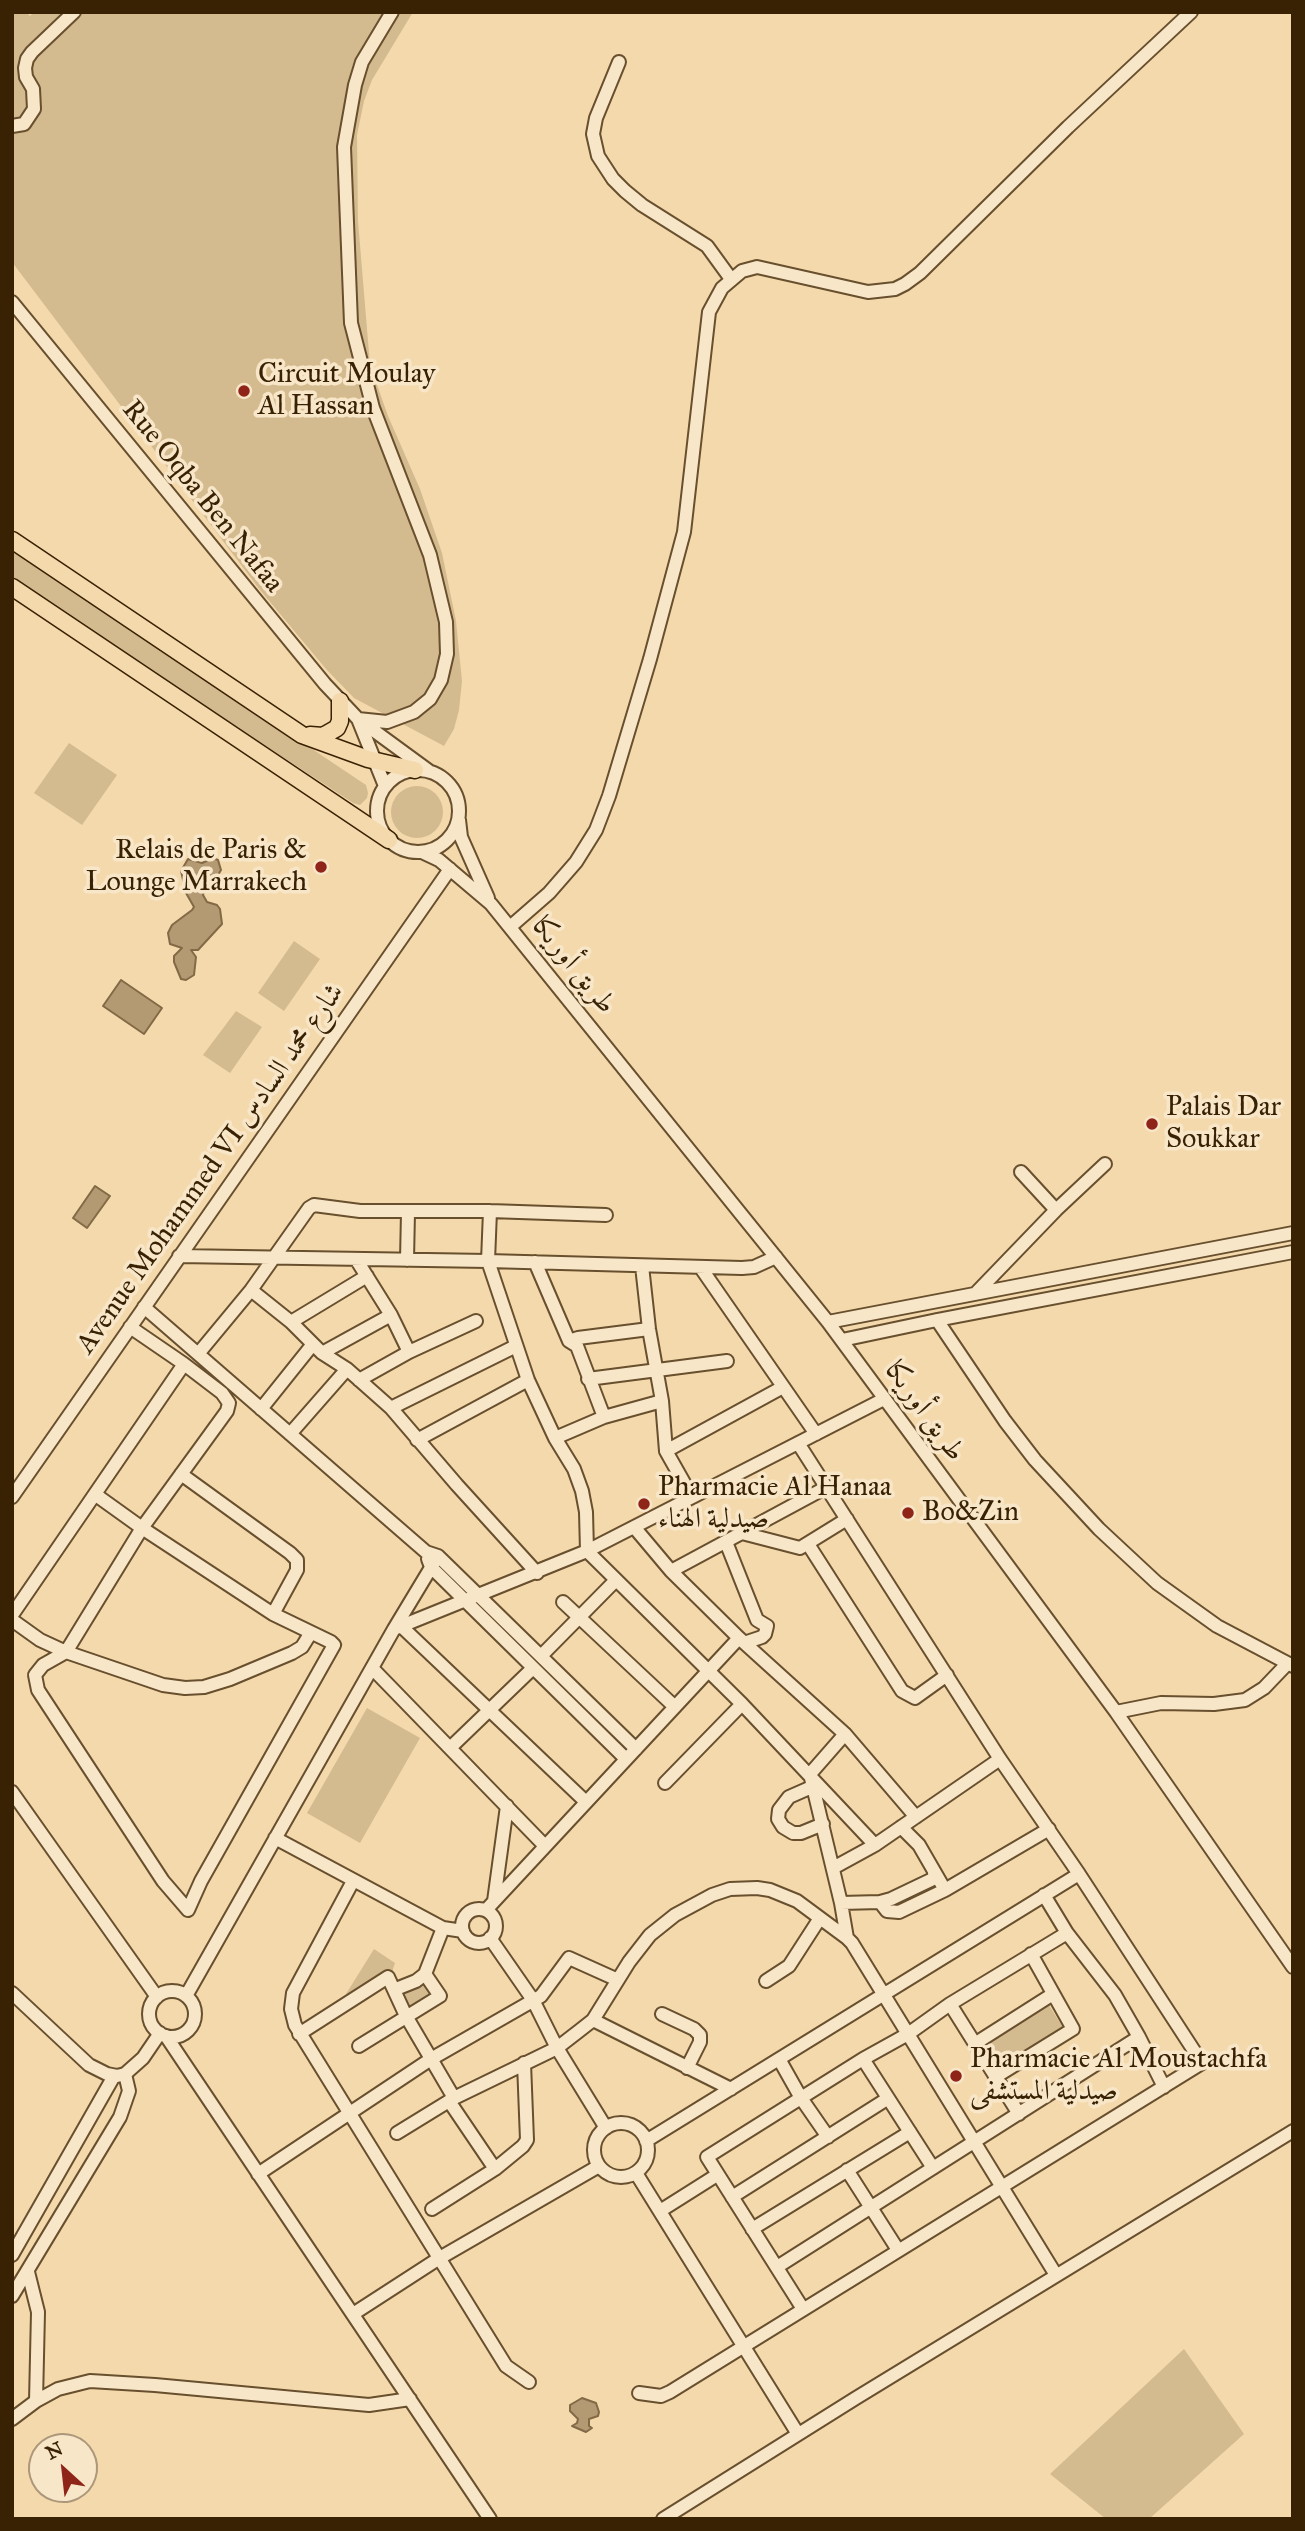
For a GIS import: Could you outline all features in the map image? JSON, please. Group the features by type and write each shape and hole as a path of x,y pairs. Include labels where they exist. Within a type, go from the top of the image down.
{"main road":[{"path":"12,540 302,735 377,762 422,771"},
{"path":"12,587 389,840"},
{"path":"302,735 323,736 331,733 340,721 340,701"}],"street":[{"path":"12,126 24,124 34,109 33,89 26,77 27,59 74,12"},
{"path":"358,719 387,722 414,712 430,699 441,680 447,654 446,622 430,555 373,408 351,323 344,147 362,62 392,12"},
{"path":"510,927 576,862 596,830 606,804 650,659 684,532 709,312 722,288 742,271 757,267 868,292 895,289 905,284 920,274 1068,127 1191,12"},
{"path":"619,62 596,118 593,134 598,156 613,179 634,198 707,246 731,279"},
{"name":"Rue Oqba Ben Nafaa","path":"12,302 340,701 422,771"},
{"name":"Rue Oqba Ben Nafaa","path":"358,719 386,786"},
{"path":"422,771 440,776 453,789 458,799 459,817 448,839 439,846 422,852 403,849 389,840 380,828 377,813 379,797 386,786 400,774 422,771"},
{"name":"طريق أوريكا","path":"459,817 461,836 491,904"},
{"name":"طريق أوريكا","path":"422,852 439,860 491,904 828,1322 1116,1712 1293,1967"},
{"name":"Avenue Mohammed VI شارع محمد السادس","path":"12,1497 450,869"},
{"path":"977,1292 1056,1210 1105,1164"},
{"path":"1021,1172 1056,1210"},
{"path":"198,1354 251,1290 309,1208 314,1205 360,1211 491,1211 606,1215"},
{"path":"491,1211 488,1261 528,1380 555,1438 574,1469 582,1491 586,1512 587,1551 742,1704 875,1845"},
{"path":"407,1260 408,1212"},
{"path":"828,1322 1293,1233"},
{"path":"842,1340 1293,1252"},
{"path":"179,1256 534,1262 701,1268 749,1268 776,1257"},
{"path":"356,1259 391,1315 410,1352"},
{"path":"534,1262 569,1341 578,1346 604,1417"},
{"path":"642,1266 649,1329 662,1401 666,1451 692,1497"},
{"path":"701,1268 816,1434"},
{"path":"291,1322 367,1276"},
{"path":"251,1290 391,1408 537,1573"},
{"path":"144,1307 432,1558 480,1596 626,1759"},
{"path":"261,1409 318,1349 391,1315"},
{"path":"937,1320 1005,1421 1035,1460 1099,1529 1157,1583 1217,1626 1289,1665 1264,1688 1245,1700 1214,1704 1161,1703 1116,1712"},
{"path":"359,1380 476,1321"},
{"path":"96,1495 142,1528 274,1614 331,1642 333,1647 201,1881 188,1909 163,1881 34,1682 37,1670 66,1652 142,1528 227,1411 229,1403 222,1393 130,1327"},
{"path":"569,1341 649,1329"},
{"path":"391,1408 516,1346"},
{"path":"588,1379 727,1360"},
{"path":"184,1364 12,1618 40,1640 66,1652 163,1685 185,1688 204,1687 230,1679 292,1653 302,1647 310,1634"},
{"path":"290,1434 347,1370"},
{"path":"417,1440 528,1380"},
{"path":"666,1451 783,1387"},
{"path":"398,1628 587,1551 884,1399"},
{"path":"555,1438 604,1417 662,1401"},
{"path":"639,2393 662,2396 1202,2062 1000,1759 798,1443"},
{"path":"181,1474 297,1560 297,1570 274,1614"},
{"path":"671,1571 827,1487"},
{"path":"743,1533 797,1548 847,1519"},
{"path":"634,1527 671,1571 845,1734 916,1817"},
{"path":"507,1806 490,1906 496,1923 495,1932 483,1942 475,1942 463,1931 468,1913 490,1906 709,1671 743,1640 762,1637 765,1634 767,1626 757,1620 726,1542"},
{"path":"808,1544 902,1691 915,1698 947,1675"},
{"path":"432,1558 466,1602 636,1749"},
{"path":"186,1996 372,1668 398,1628 432,1558"},
{"path":"450,1748 616,1580"},
{"path":"563,1602 675,1707"},
{"path":"398,1628 490,1710 586,1802"},
{"path":"372,1668 545,1846"},
{"path":"665,1783 742,1704"},
{"path":"822,1824 802,1833 793,1833 783,1827 778,1819 779,1810 789,1797 812,1780 845,1734"},
{"path":"832,1868 875,1845 1000,1759"},
{"path":"812,1780 841,1903 846,1938"},
{"path":"12,1792 157,1997"},
{"path":"901,1828 919,1845 945,1890"},
{"path":"880,1902 887,1911 899,1912 945,1890 1049,1829"},
{"path":"275,1838 443,1928 463,1931"},
{"path":"841,1903 880,1902 899,1896 935,1878 934,1873"},
{"path":"646,2141 1079,1874"},
{"path":"353,1881 293,1993 292,2015 299,2034 506,2367 529,2382"},
{"path":"397,2133 452,2099 557,2048 593,2020 650,1935 675,1915 712,1895 730,1889 770,1890 797,1901 852,1943 1056,2275"},
{"path":"1044,1895 1067,1933 1115,1995 1164,2087"},
{"path":"766,1981 789,1966 820,1918"},
{"path":"396,1989 425,1974 443,1928"},
{"path":"803,2309 707,2157 1067,1933"},
{"path":"490,1938 533,2000 557,2048 606,2128"},
{"path":"997,2076 1073,2029 1031,1954"},
{"path":"258,2174 430,2059 547,1991 570,1957 618,1980"},
{"path":"359,2046 440,1996 425,1974"},
{"path":"299,2034 387,1978 396,1989 406,2016 452,2099 495,2169"},
{"path":"12,2255 119,2075 143,2058 163,2035 184,2033 192,2024 195,2012 186,1996 174,1992 157,1997 150,2007 150,2018 163,2035 258,2174 490,2519"},
{"path":"976,2043 1053,1994"},
{"path":"15,2002 89,2065 97,2070 119,2075 129,2091 120,2117 16,2291"},
{"path":"950,2004 1019,2113"},
{"path":"662,2014 694,2029 700,2035 700,2042 687,2068"},
{"path":"593,2020 731,2089"},
{"path":"777,2267 1139,2037"},
{"path":"779,2059 828,2137"},
{"path":"863,2059 933,2168"},
{"path":"432,2208 495,2169 518,2151 527,2140 524,2063"},
{"path":"732,2197 887,2099"},
{"path":"618,2123 639,2130 646,2141 647,2158 636,2173 618,2177 608,2175 595,2158 594,2147 598,2135 618,2123"},
{"path":"663,2519 1056,2275 1293,2132"},
{"path":"752,2229 910,2133"},
{"path":"353,2314 438,2259 599,2166"},
{"path":"847,2170 898,2250"},
{"path":"636,2173 798,2434"},
{"path":"660,2211 717,2175"},
{"path":"28,2272 38,2312 36,2401"},
{"path":"12,2419 58,2389 90,2381 369,2405 410,2399"}],"shaded area":[{"name":"Circuit Moulay Al Hassan","path":"12,12 26,12 30,16 34,12 413,12 372,80 364,101 357,135 358,221 370,365 388,416 420,489 442,553 456,621 462,681 454,729 444,746 354,698 326,669 260,590 12,262"},
{"path":"12,548 366,785 367,798 360,805 353,803 12,579"},
{"path":"69,743 117,775 82,825 34,793"},
{"path":"417,786 427,788 435,794 441,802 441,822 435,830 427,836 417,838 407,836 399,830 393,822 391,812 393,802 399,794 407,788"},
{"path":"213,858 218,860 221,870 215,880 206,885 203,895 207,902 220,909 222,924 198,950 191,950 196,957 194,975 186,980 181,979 174,956 182,948 170,944 168,933 172,925 194,907 186,893 181,871 188,859 202,863"},
{"path":"294,941 320,959 284,1011 258,993"},
{"path":"121,980 162,1008 144,1034 103,1006"},
{"path":"236,1011 262,1027 230,1073 203,1055"},
{"path":"95,1186 110,1196 87,1228 73,1218"},
{"path":"367,1708 420,1738 360,1843 307,1813"},
{"path":"374,1949 395,1963 392,1972 352,2002 346,1994"},
{"path":"427,1979 438,1996 413,2012 402,1995"},
{"path":"1047,2002 1065,2031 997,2073 979,2044"},
{"path":"1184,2349 1244,2434 1149,2519 1106,2519 1050,2474"},
{"path":"582,2398 596,2403 599,2412 598,2416 589,2419 589,2426 592,2428 586,2432 572,2426 578,2419 570,2411 570,2405"}],"place":[{"name":"Circuit Moulay Al Hassan","path":"244,391"},
{"name":"Relais de Paris & Lounge Marrakech","path":"321,867"},
{"name":"Palais Dar Soukkar","path":"1152,1124"},
{"name":"Pharmacie Al Hanaa صيدلية الهناء","path":"644,1504"},
{"name":"Bo&Zin","path":"908,1513"},
{"name":"Pharmacie Al Moustachfa صيدلية المستشفى","path":"956,2076"}]}
